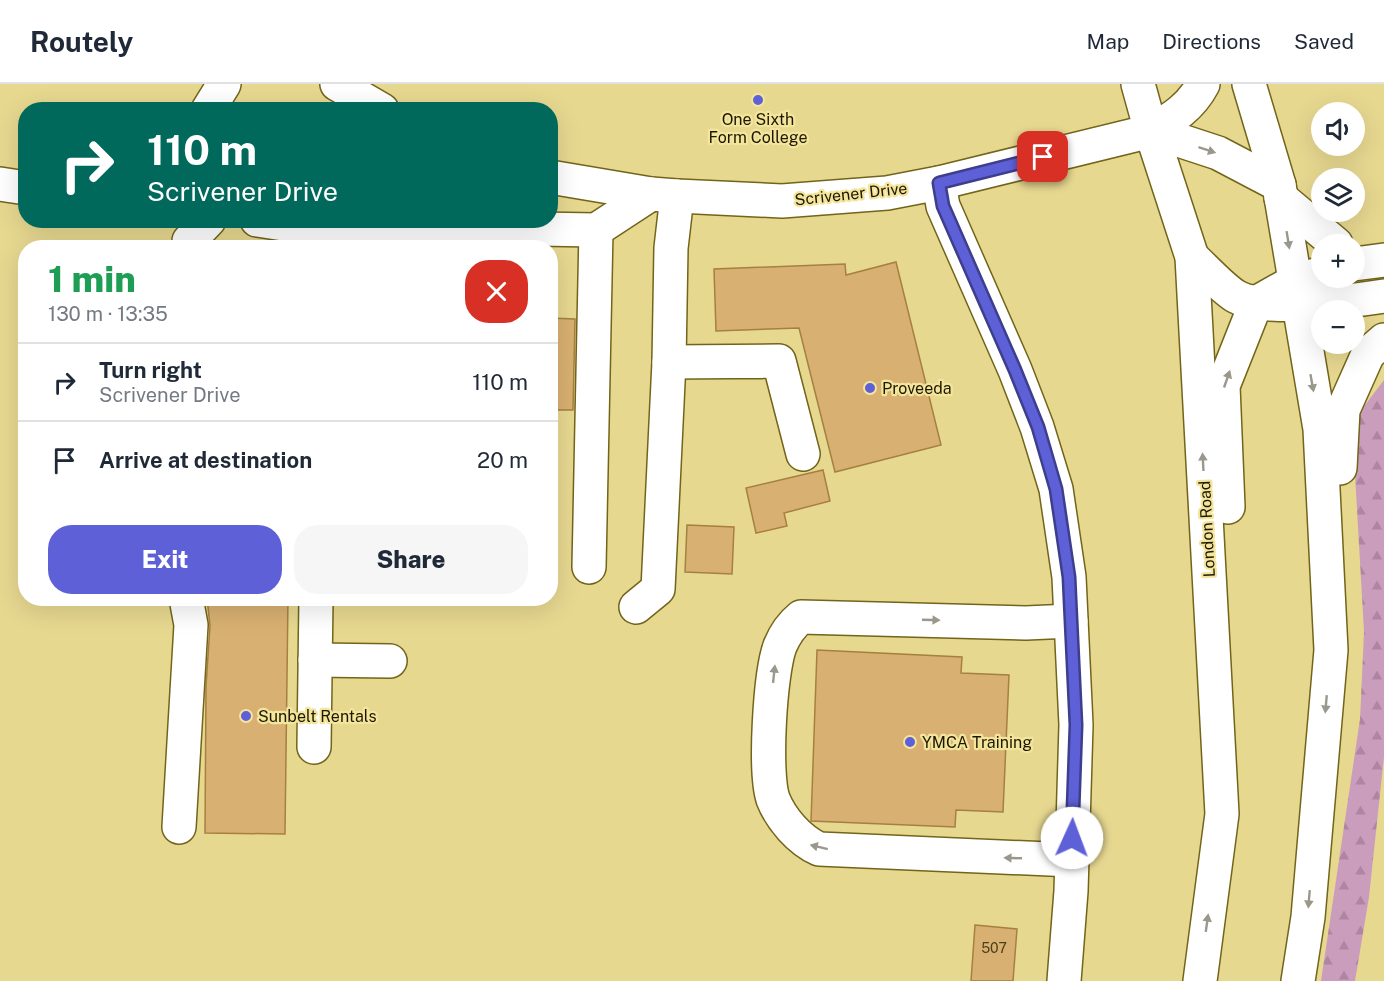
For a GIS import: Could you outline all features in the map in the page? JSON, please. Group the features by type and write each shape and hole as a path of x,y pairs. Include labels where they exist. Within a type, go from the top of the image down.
{"main road":[{"path":"213,102 224,84"},
{"path":"337,84 368,102"},
{"name":"London Road","path":"1138,84 1192,257 1222,814 1200,981"},
{"name":"Scrivener Drive","path":"558,178 664,195 782,201 887,193 939,183 1151,131 1181,114 1203,84"},
{"path":"1249,84 1305,286 1320,429 1331,646"},
{"path":"1151,131 1218,153 1280,191 1329,234"},
{"path":"939,183 943,206 1038,427 1056,489 1069,577 1076,725 1072,860 1064,981"},
{"path":"0,184 18,187"},
{"path":"299,228 324,236 483,229 597,230 664,195 671,248 669,362 658,589 636,607"},
{"path":"190,240 201,228"},
{"path":"589,567 597,230"},
{"path":"1192,257 1237,297 1256,303 1305,286 1340,303 1384,296"},
{"path":"1222,814 1234,683 1223,386 1256,303"},
{"path":"1298,981 1308,916 1331,646 1343,410 1368,354 1384,340"},
{"path":"669,362 779,361 803,454"},
{"path":"179,827 190,626 187,606"},
{"path":"314,747 316,606"},
{"path":"1071,621 1026,623 801,617 790,626 775,665 768,776 772,797 780,814 808,844 819,849 1072,860"},
{"path":"315,660 390,661"}],"green space":[{"path":"1384,380 1384,757 1369,897 1355,981 1321,981 1360,719 1364,632 1352,422"}],"building":[{"name":"Proveeda","path":"896,262 941,445 835,472 799,328 716,331 714,269 845,264 846,275"},
{"path":"558,318 575,319 573,410 558,410"},
{"path":"823,470 830,501 784,513 787,526 756,533 746,488"},
{"path":"687,525 734,527 732,574 685,572"},
{"name":"Sunbelt Rentals","path":"208,606 288,606 285,834 205,833 206,686 210,626"},
{"name":"YMCA Training","path":"817,650 962,657 961,673 1009,675 1003,812 956,810 955,827 811,821"},
{"path":"975,925 1017,929 1013,981 971,981"}],"place":[{"name":"One Sixth Form College","path":"758,100"},
{"name":"Proveeda","path":"870,388"},
{"name":"Sunbelt Rentals","path":"246,716"},
{"name":"YMCA Training","path":"910,742"}],"route":[{"path":"1043,157 939,183 943,206 958,243 1038,427 1056,489 1069,577 1076,725 1072,838"}]}
